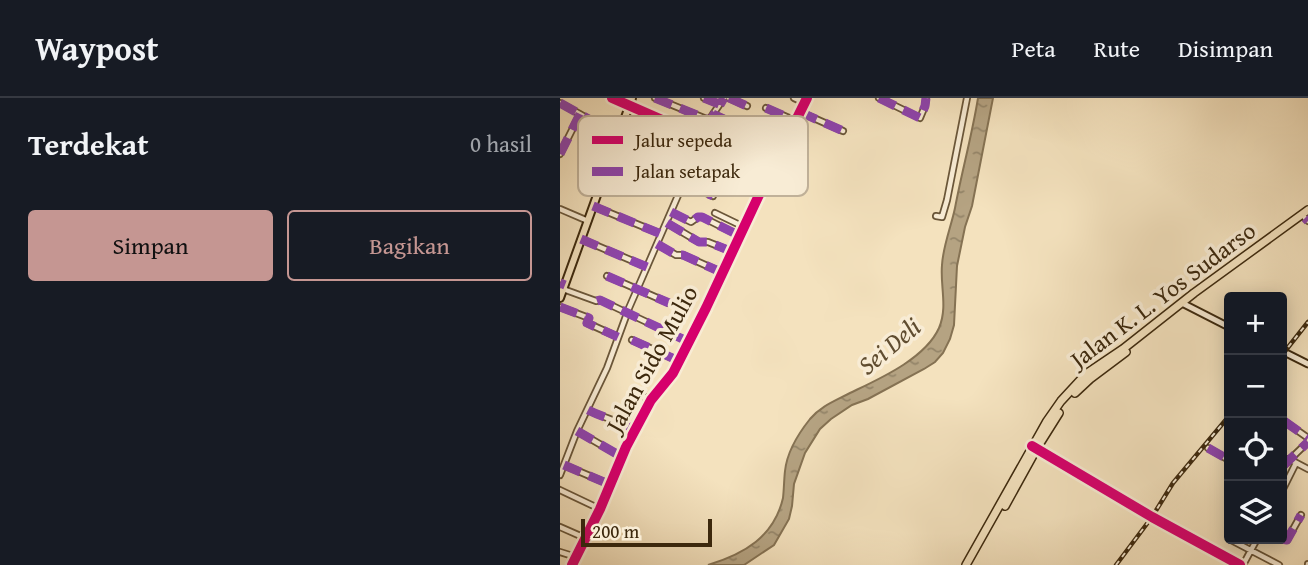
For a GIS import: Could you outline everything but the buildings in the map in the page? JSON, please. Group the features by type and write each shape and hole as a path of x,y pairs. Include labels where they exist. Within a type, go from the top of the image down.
{"highway":[{"name":"Jalan K. L. Yos Sudarso","path":"965,565 1034,447 1075,393 1183,304 1307,216"},
{"name":"Jalan K. L. Yos Sudarso","path":"971,565 1034,447"}],"main road":[{"path":"560,298 597,196"}],"street":[{"path":"612,98 631,102 659,116"},
{"path":"655,98 699,116"},
{"path":"705,98 719,104"},
{"path":"717,116 713,114 726,98 747,107"},
{"path":"794,98 806,101"},
{"path":"879,98 920,118 926,98"},
{"path":"936,216 942,217 947,200 967,98"},
{"name":"Jalan Sido Mulio","path":"798,116 806,101"},
{"path":"560,103 584,116"},
{"path":"766,108 784,116"},
{"path":"800,112 843,131"},
{"path":"560,154 578,118"},
{"path":"560,475 576,431 588,410 678,196"},
{"name":"Jalan Sido Mulio","path":"572,565 635,430 651,400 673,373 759,196"},
{"path":"593,206 661,234"},
{"path":"560,209 587,221"},
{"path":"671,212 691,222 698,217 702,218 740,236"},
{"path":"715,213 744,228"},
{"path":"667,223 699,242 708,242 733,253"},
{"path":"581,239 647,267"},
{"path":"657,244 676,255 682,255 723,273"},
{"path":"607,276 668,303"},
{"path":"563,286 628,312 689,342"},
{"path":"1183,304 1224,324"},
{"path":"560,307 589,318 587,323 618,337"},
{"path":"632,340 679,361"},
{"path":"1287,354 1308,364"},
{"path":"640,395 651,400"},
{"path":"588,410 635,430"},
{"path":"1287,423 1308,440 1287,461"},
{"path":"576,431 622,457"},
{"path":"1034,447 1160,522 1242,565 1254,544"},
{"path":"1208,448 1224,457"},
{"path":"1289,459 1308,469"},
{"path":"1287,481 1296,463"},
{"path":"564,465 611,485"},
{"path":"560,490 600,509"},
{"path":"1287,540 1301,515"},
{"path":"560,527 585,538"},
{"path":"1238,544 1279,565"},
{"path":"560,552 576,558"}],"water":[{"path":"978,98 993,98 957,266 954,325 943,353 924,369 852,405 820,429 805,453 794,484 789,519 774,545 744,565 708,565 734,555 756,542 773,523 783,498 786,464 791,450 814,414 912,358 932,339 939,328 943,312 942,273 945,244"}],"railway":[{"path":"1287,349 1308,322"},
{"path":"1116,565 1152,517 1173,483 1227,418"}],"marked path":[{"path":"655,98 699,116"},
{"path":"704,98 719,104"},
{"path":"713,116 724,98"},
{"path":"729,98 747,106"},
{"path":"879,98 920,118 926,98"},
{"path":"560,103 583,116"},
{"path":"766,108 784,116"},
{"path":"800,112 843,131"},
{"path":"713,114 717,116"},
{"path":"560,154 578,118"},
{"path":"593,206 661,234"},
{"path":"671,212 691,222 702,217 740,236"},
{"path":"1305,218 1308,221"},
{"path":"667,223 699,242 708,242 733,252"},
{"path":"581,239 647,267"},
{"path":"657,244 676,255 683,255 723,273"},
{"path":"607,276 669,303"},
{"path":"560,283 565,285"},
{"path":"597,301 600,300 689,342"},
{"path":"560,307 589,318 587,323 618,337"},
{"path":"632,340 679,361"},
{"path":"588,410 635,430"},
{"path":"1287,423 1308,438"},
{"path":"577,431 622,457"},
{"path":"1287,462 1308,442"},
{"path":"1208,448 1224,457"},
{"path":"564,465 611,485"},
{"path":"1287,540 1301,515"}],"cycle path":[{"path":"612,98 653,116"},
{"path":"798,116 807,98"},
{"path":"572,565 600,509 626,447 651,400 673,373 759,196"},
{"path":"1032,446 1240,565"}],"water label":[{"name":"Sei Deli","path":"889,346"}]}
